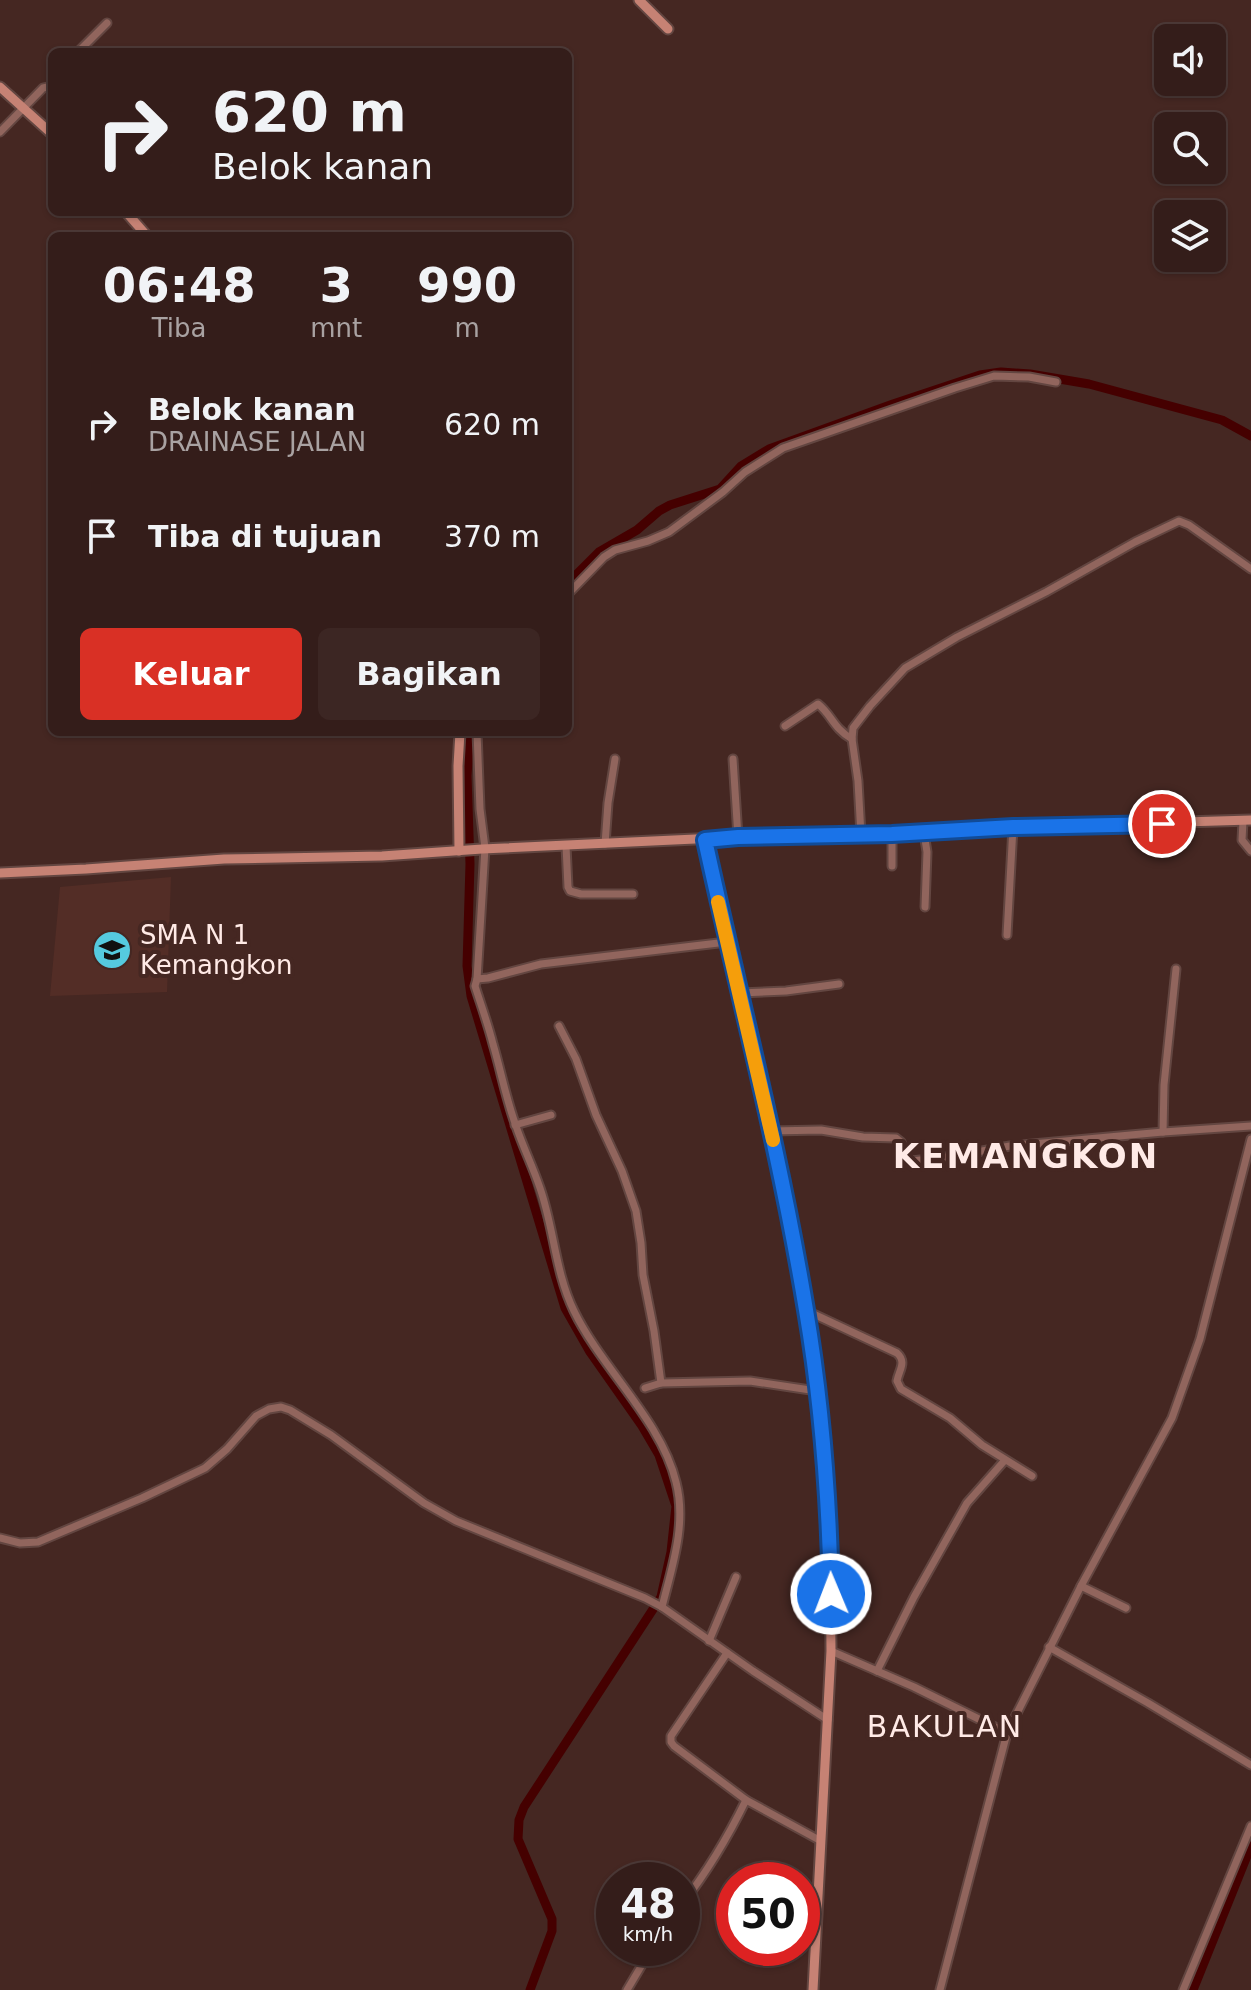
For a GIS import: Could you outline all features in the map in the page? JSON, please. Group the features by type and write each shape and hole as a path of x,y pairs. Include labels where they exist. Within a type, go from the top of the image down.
{"main road":[{"path":"639,0 668,29"},
{"path":"0,87 48,130"},
{"path":"130,216 144,232"},
{"path":"459,851 460,736"},
{"path":"0,873 224,859 382,856 483,848 738,837 1247,820"},
{"path":"705,840 771,1131 807,1311 824,1451 831,1566 831,1651 813,1990"}],"street":[{"path":"82,48 107,23"},
{"path":"0,132 43,88 48,87"},
{"path":"572,590 604,557 615,550 669,532 745,472 783,448 994,376 1056,382"},
{"path":"861,835 853,728 905,668 957,637 1179,521 1251,569"},
{"path":"785,726 818,704 838,729 852,739"},
{"path":"477,736 483,848 475,986 515,1125 541,1190 562,1281 572,1309 610,1371 663,1446 676,1479 680,1506 678,1540 658,1605"},
{"path":"605,844 615,759"},
{"path":"733,759 738,837"},
{"path":"1247,820 1242,840 1251,851"},
{"path":"1007,935 1013,827"},
{"path":"924,833 927,852 925,907"},
{"path":"892,834 892,866"},
{"path":"566,846 570,891 581,894 633,894"},
{"path":"477,979 541,964 727,942"},
{"path":"1163,1132 1164,1085 1176,969"},
{"path":"740,993 839,984"},
{"path":"559,1026 576,1059 636,1211 661,1383"},
{"path":"515,1125 551,1115"},
{"path":"771,1131 821,1130 863,1137 896,1138 901,1142 905,1156 912,1161 1010,1146 1251,1126"},
{"path":"940,1990 1007,1733 1049,1647 1172,1418 1200,1339 1251,1139"},
{"path":"807,1311 897,1353 903,1363 897,1378 901,1389 950,1418 982,1445 1032,1476"},
{"path":"645,1388 661,1383 750,1381 817,1391"},
{"path":"0,1538 20,1543 38,1542 142,1498 213,1463 256,1416 281,1407 331,1435 424,1503 456,1521 658,1605 828,1720"},
{"path":"877,1671 967,1503 1005,1460"},
{"path":"802,1583 831,1566"},
{"path":"709,1641 736,1577"},
{"path":"1081,1586 1126,1608"},
{"path":"1049,1647 1251,1765"},
{"path":"831,1651 1007,1733"},
{"path":"727,1653 671,1736 671,1742 746,1800 821,1841"},
{"path":"700,1880 746,1800"},
{"path":"1183,1990 1251,1826"},
{"path":"627,1990 641,1966"}],"shaded area":[{"name":"SMA N 1 Kemangkon","path":"171,877 167,992 50,996 60,887"}],"waterway":[{"path":"572,579 599,552 637,530 659,511 720,489 741,466 769,449 980,375 1001,372 1030,374 1089,384 1222,420 1251,436"},
{"path":"470,736 467,966 471,996 565,1308 590,1352 659,1455 676,1506 671,1552 661,1597 524,1807 519,1820 518,1839 552,1919 552,1931 530,1990"},
{"path":"1193,1990 1251,1846"}],"slow traffic":[{"path":"718,902 773,1140"}],"place":[{"name":"SMA N 1 Kemangkon","path":"112,950"}],"district":[{"name":"KEMANGKON","path":"1026,1156"},
{"name":"BAKULAN","path":"945,1726"}],"route":[{"path":"831,1594 823,1439 807,1311 771,1131 705,840 1162,824"}]}
